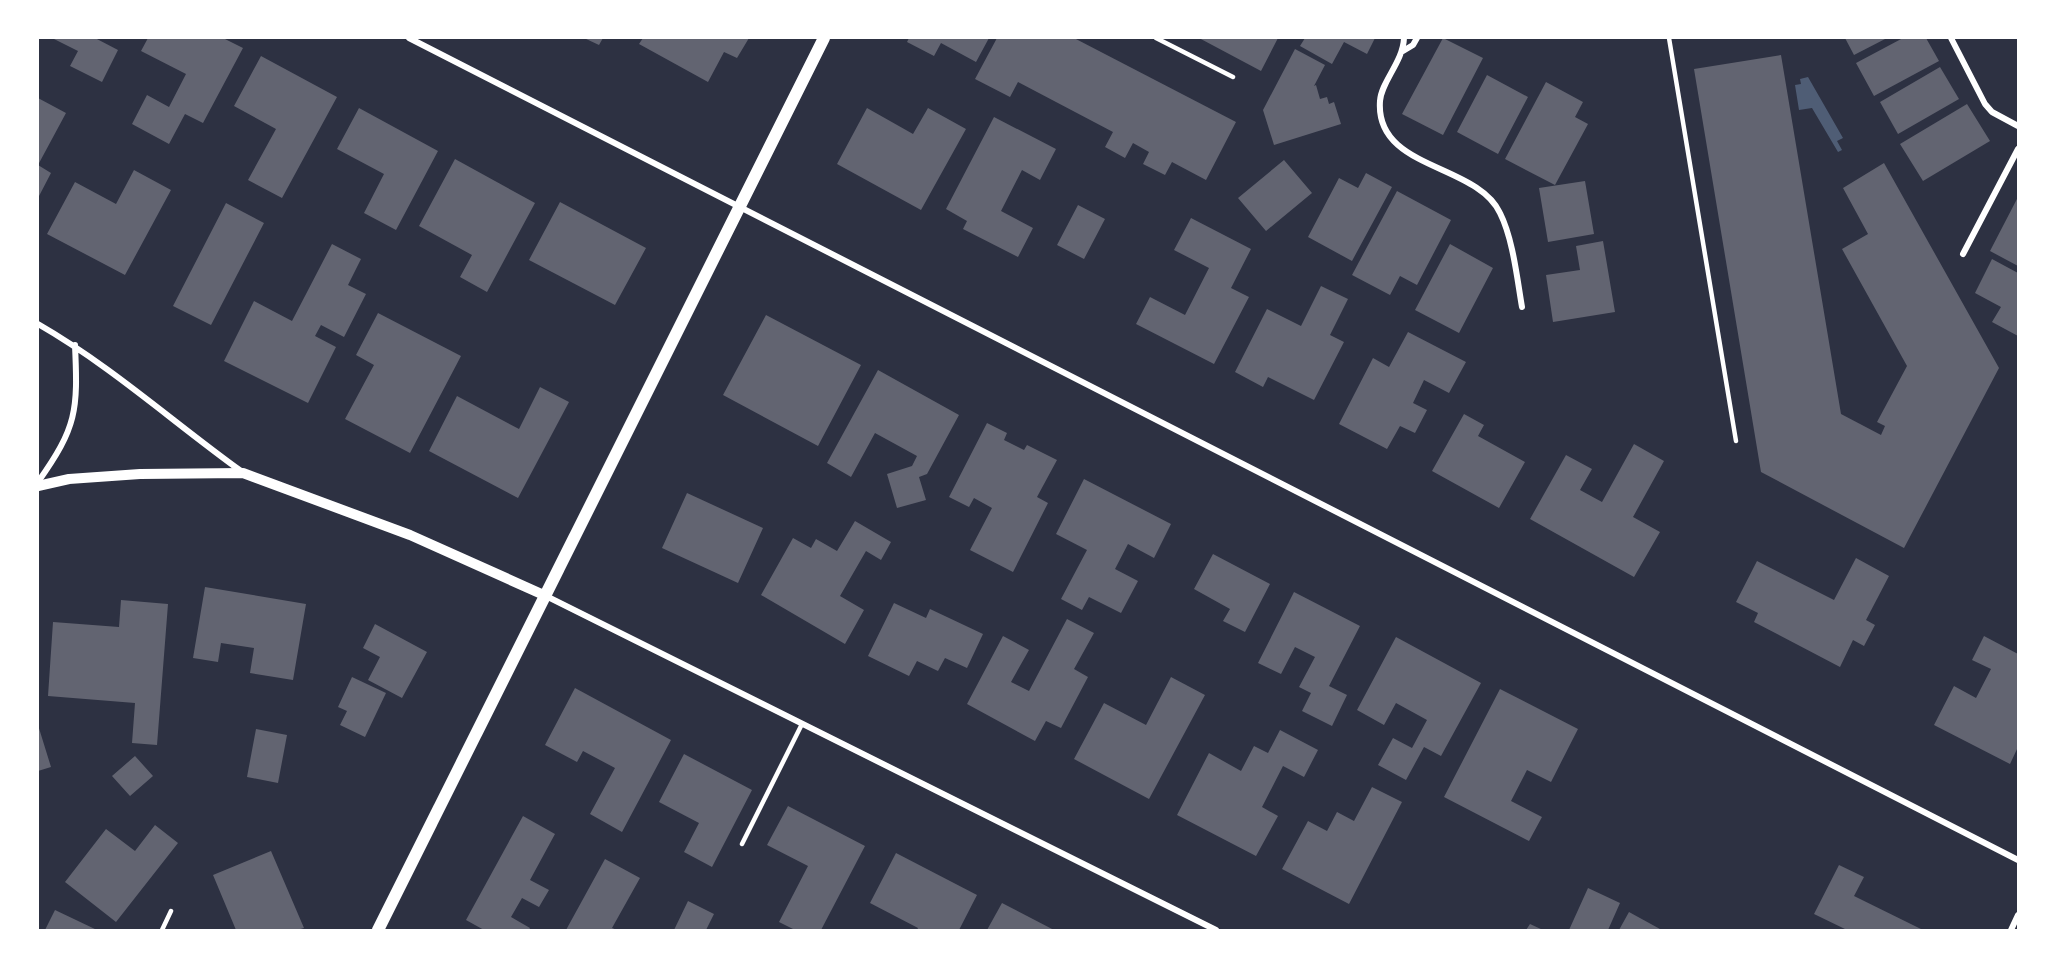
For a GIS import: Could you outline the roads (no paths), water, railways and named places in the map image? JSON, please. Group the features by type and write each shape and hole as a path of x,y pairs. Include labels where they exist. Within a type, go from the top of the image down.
{"main road":[{"path":"378,930 546,596 738,205 824,38"}],"street":[{"path":"408,38 2019,860"},
{"path":"1404,38 1403,51 1380,99 1384,130 1400,148 1477,188 1500,212 1516,269 1522,307"},
{"path":"1403,51 1413,45 1417,38"},
{"path":"1950,38 1985,104 1992,112 2019,126"},
{"path":"1963,254 2019,149"},
{"path":"38,324 75,345 243,473 410,535 546,596 1216,930"},
{"path":"38,484 59,453 71,427 77,397 75,345"},
{"path":"38,484 102,477 243,473"},
{"path":"2011,930 2019,915"}],"lane":[{"path":"1158,38 1233,77"},
{"path":"1669,38 1736,441"},
{"path":"742,844 802,724"},
{"path":"162,930 171,911"}],"water":[{"path":"1808,77 1843,138 1837,141 1842,150 1838,152 1812,108 1799,110 1795,85 1801,84 1800,79"}]}
